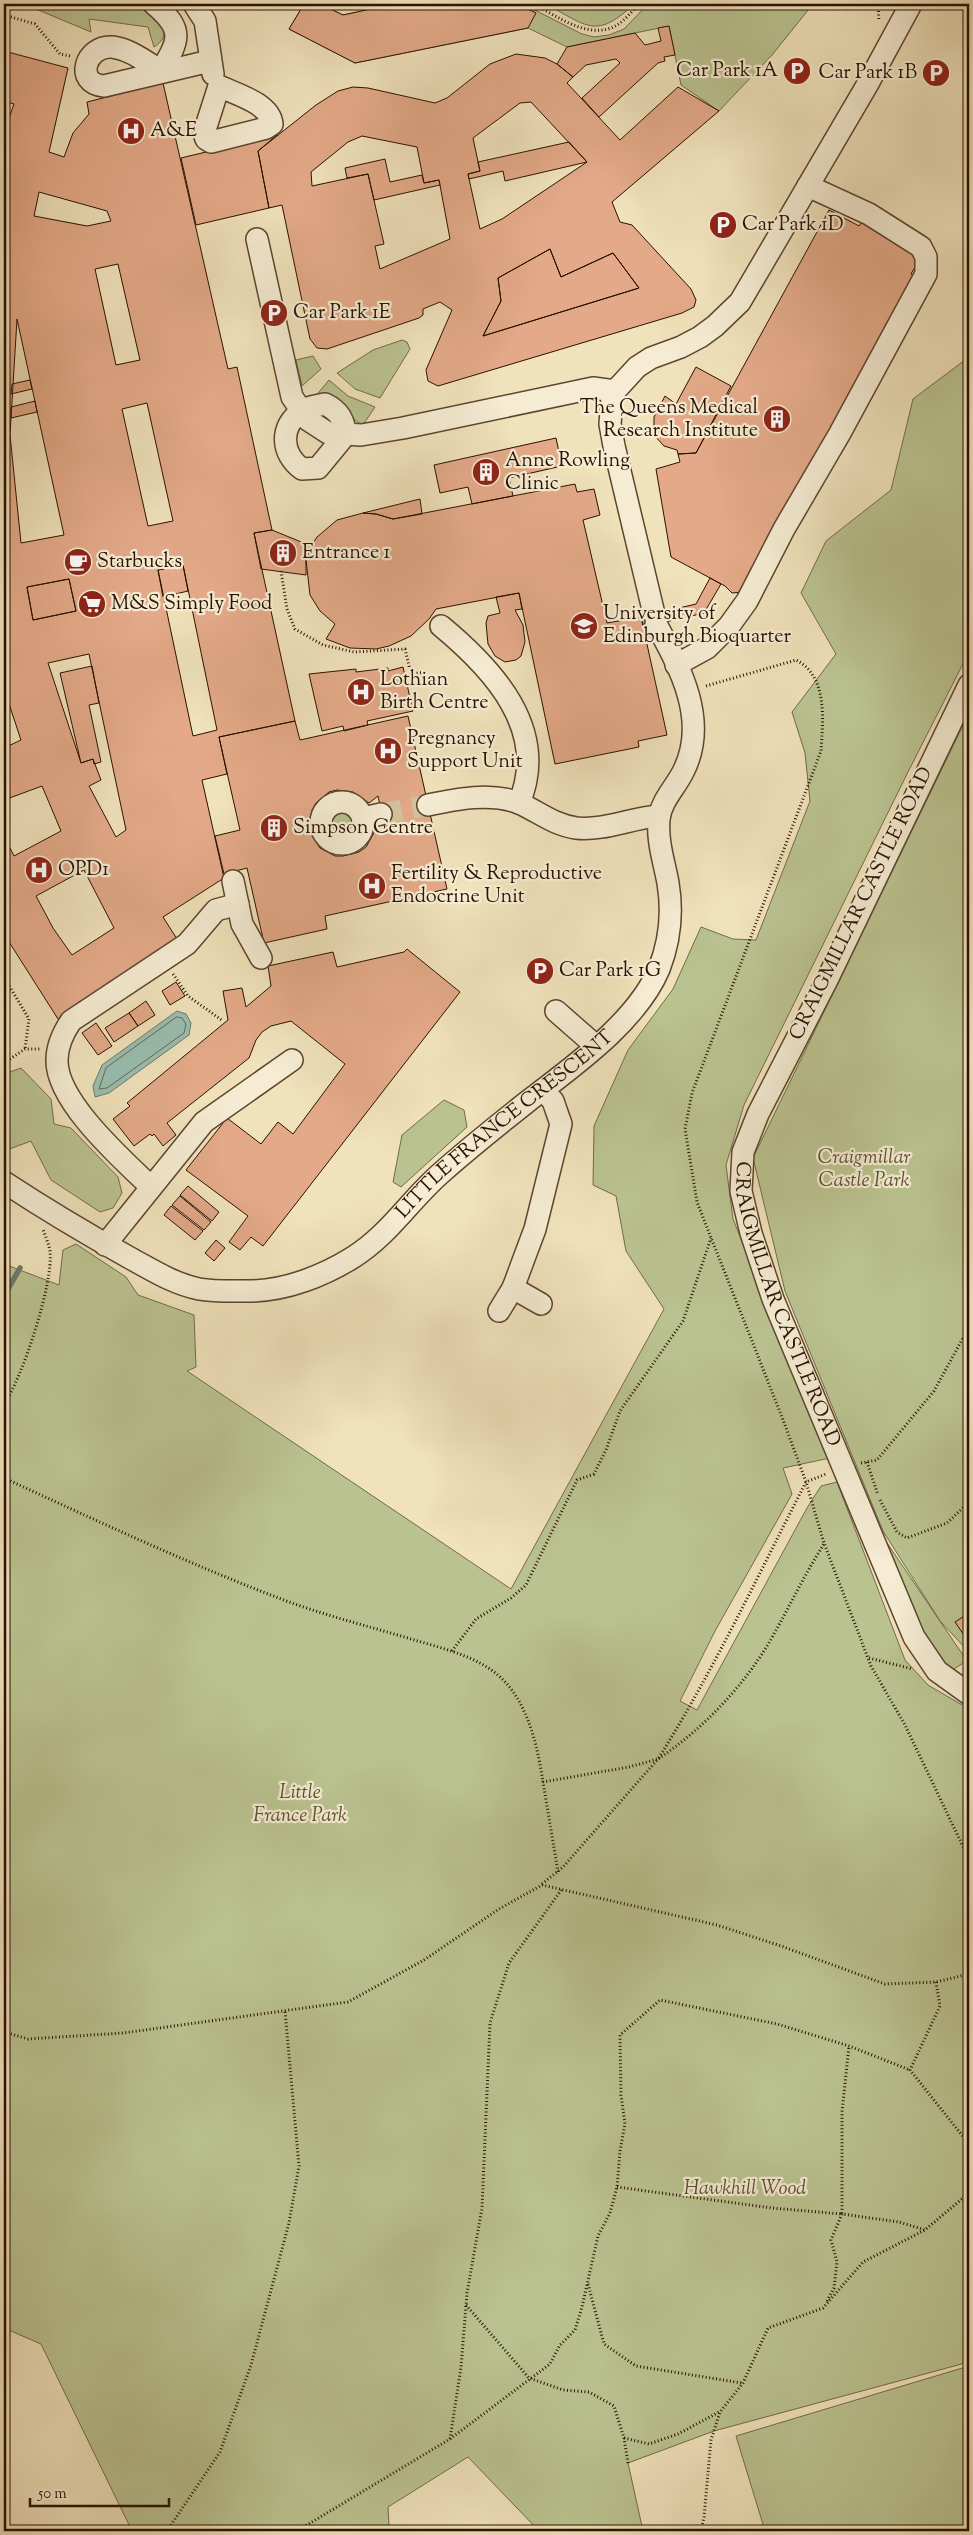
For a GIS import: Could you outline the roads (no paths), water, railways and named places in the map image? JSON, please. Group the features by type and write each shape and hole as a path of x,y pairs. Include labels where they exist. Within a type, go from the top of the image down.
{"street":[{"path":"154,4 169,16 176,27 175,47 160,71"},
{"path":"194,4 205,21 210,61 219,86"},
{"path":"346,434 361,435 403,428 584,389 599,387 615,391 637,367 651,358 681,347 715,326 740,302 911,4"},
{"path":"160,71 138,56 111,47 97,50 88,60 86,69 88,79 96,85 104,86 160,71 210,61"},
{"path":"676,665 707,648 729,626 747,601 784,529 840,433 926,274 926,257 921,248 869,214 808,186"},
{"path":"257,239 292,397 301,411"},
{"name":"LITTLE FRANCE CRESCENT","path":"4,1182 48,1211 169,1280 199,1289 255,1291 305,1280 353,1258 375,1242 434,1179 473,1144 596,1046 634,1009 658,972 668,943 672,910 659,844 659,816 665,800 682,774 692,752 695,725 688,691 671,650 655,619 614,446 610,408 615,391"},
{"path":"324,404 335,410 343,420 346,434 318,468 302,469 290,461 285,447 286,433 301,411 324,404"},
{"path":"441,626 487,668 517,713 526,747 528,773 519,803"},
{"name":"CRAIGMILLAR CASTLE ROAD","path":"965,1684 938,1670 914,1637 845,1467 773,1299 751,1233 741,1191 743,1152 758,1114 826,980 969,684"},
{"path":"428,805 460,799 492,797 519,803 551,821 574,828 594,829 659,816"},
{"path":"233,881 242,924 261,958"},
{"path":"151,1187 82,1116 59,1075 57,1060 60,1040 70,1020 187,944 216,910 238,904"},
{"path":"556,1011 596,1046"},
{"path":"105,1244 204,1122 292,1060"},
{"path":"499,1311 513,1288 535,1229 561,1124 553,1101 543,1090"},
{"path":"513,1288 541,1304"}],"water":[{"path":"177,1011 186,1014 191,1023 189,1035 109,1093 95,1097 93,1086 102,1065"}],"waterway":[{"path":"4,1296 20,1268"}],"tunnel":[{"path":"381,814 428,805"}],"place":[{"name":"Car Park 1A","path":"797,71"},
{"name":"Car Park 1B","path":"936,73"},
{"name":"A&E","path":"131,131"},
{"name":"Car Park 1D","path":"723,225"},
{"name":"Car Park 1E","path":"274,313"},
{"name":"The Queens Medical Research Institute","path":"777,419"},
{"name":"Anne Rowling Clinic","path":"486,472"},
{"name":"Entrance 1","path":"283,553"},
{"name":"Starbucks","path":"78,562"},
{"name":"M&S Simply Food","path":"92,604"},
{"name":"University of Edinburgh Bioquarter","path":"584,626"},
{"name":"Lothian Birth Centre","path":"361,692"},
{"name":"Pregnancy Support Unit","path":"388,751"},
{"name":"Simpson Centre","path":"274,828"},
{"name":"OPD1","path":"39,870"},
{"name":"Fertility & Reproductive Endocrine Unit","path":"372,886"},
{"name":"Car Park 1G","path":"540,971"}],"park label":[{"name":"Craigmillar Castle Park","path":"864,1170"},
{"name":"Little France Park","path":"300,1804"},
{"name":"Hawkhill Wood","path":"745,2189"}]}
